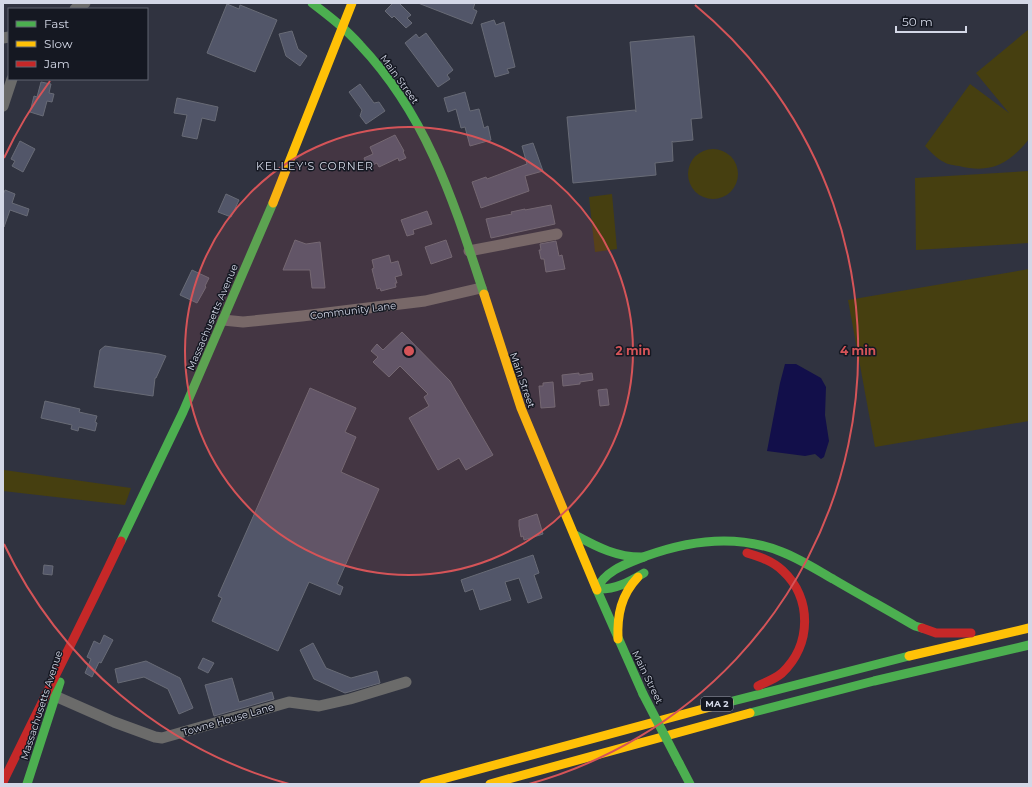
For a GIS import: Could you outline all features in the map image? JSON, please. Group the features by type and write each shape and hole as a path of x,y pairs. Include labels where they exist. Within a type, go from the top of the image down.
{"main road":[{"name":"Main Street","path":"312,3 342,27 383,73 406,104 432,150 447,184 519,402 618,639 643,694 690,784"},
{"name":"Massachusetts Avenue","path":"3,782 51,682 77,634 173,432 223,320 286,172 352,3"},
{"path":"575,535 619,555 636,557 656,554"},
{"path":"654,568 611,589 597,589 602,580 609,574 635,561 681,546 709,541 736,541 761,544 784,552 899,618 930,632 948,633 1013,631"},
{"path":"716,705 765,683 780,674 790,665 797,654 805,629 805,617 802,600 797,588 789,576 769,560 738,552"},
{"path":"618,639 617,618 622,600 631,584 644,573"},
{"name":"MA 2","path":"424,784 716,705 879,663 1029,628"},
{"name":"Massachusetts Avenue","path":"28,784 55,696 77,634"},
{"name":"MA 2","path":"490,784 589,756 828,693 1029,645"},
{"path":"544,778 589,756"}],"street":[{"path":"3,106 12,80"},
{"path":"469,251 557,234"},
{"name":"Community Lane","path":"223,320 243,322 321,314 425,301 481,288"},
{"name":"Towne House Lane","path":"55,696 114,722 155,738 162,738 289,702 319,706 350,699 406,682"}],"shaded area":[{"path":"1029,29 1029,139 1022,148 1006,161 990,168 970,168 949,164 939,159 925,146 970,84 1009,113 976,73"},
{"path":"718,149 723,150 731,156 737,164 737,184 731,192 723,198 708,199 703,198 695,192 689,184 688,169 689,164 695,156 703,150"},
{"path":"1029,171 1029,243 916,250 915,178"},
{"path":"612,194 617,249 595,252 589,197"},
{"path":"1029,269 1029,421 875,447 848,300"},
{"path":"785,364 796,364 821,378 826,387 825,415 829,441 824,457 821,459 815,454 805,456 767,451"},
{"path":"3,470 131,488 125,505 3,491"}],"building":[{"path":"393,3 399,3 411,15 407,18 412,23 406,28 394,16 392,18 385,11"},
{"path":"418,3 475,3 473,9 477,11 472,24"},
{"path":"227,4 239,9 240,5 277,20 255,72 207,53"},
{"path":"494,20 496,25 504,22 515,67 507,69 509,73 495,77 481,24"},
{"path":"292,31 298,49 307,56 300,66 286,56 279,34"},
{"path":"426,33 453,70 447,75 450,79 438,87 405,43 416,34 419,38"},
{"path":"694,36 702,118 691,119 693,140 672,141 673,161 655,163 656,175 573,183 567,117 635,110 636,112 630,42"},
{"path":"41,82 51,84 49,93 54,94 52,102 47,101 43,116 30,112 34,96 37,97"},
{"path":"360,84 374,103 379,102 385,111 366,124 360,116 362,110 349,92"},
{"path":"465,92 470,111 479,109 484,128 488,126 491,140 470,146 465,127 461,128 456,109 448,112 444,98"},
{"path":"177,98 218,107 215,121 202,118 197,139 182,136 187,115 174,113"},
{"path":"395,135 404,151 403,152 406,158 399,161 398,158 379,167 377,163 368,167 364,158 373,154 370,147"},
{"path":"20,141 35,149 23,172 12,166 15,161 11,159"},
{"path":"533,143 543,171 525,176 529,191 481,208 472,182 486,177 487,179 527,164 522,146"},
{"path":"5,190 15,194 12,203 29,209 27,216 10,210 4,227 3,195"},
{"path":"226,194 239,200 231,217 218,212"},
{"path":"551,205 555,224 491,238 486,219 512,214 511,212"},
{"path":"427,211 432,224 413,230 414,234 407,236 401,220"},
{"path":"295,240 306,244 320,242 325,288 312,288 310,270 283,270"},
{"path":"446,240 452,257 431,264 425,247"},
{"path":"556,241 559,256 562,255 565,269 546,272 544,259 541,259 539,250 541,250 540,244"},
{"path":"389,255 391,263 398,261 402,275 395,277 397,283 395,283 396,287 381,291 380,288 377,289 372,269 374,268 372,260"},
{"path":"192,270 209,278 197,303 180,295"},
{"path":"402,332 450,381 493,455 466,470 459,458 438,470 409,418 429,406 424,397 428,394 400,366 389,377 373,362 378,357 371,351 377,344 383,350"},
{"path":"105,346 166,356 155,378 153,396 94,387 100,350"},
{"path":"579,373 579,375 592,373 593,380 580,382 580,384 563,386 562,375"},
{"path":"553,382 555,407 541,408 539,386 543,386 543,383"},
{"path":"310,388 356,408 345,432 356,437 341,472 379,489 337,584 343,587 340,595 309,582 278,651 212,621 222,598 218,596"},
{"path":"607,389 609,405 600,406 598,390"},
{"path":"45,401 80,409 79,412 97,416 95,431 79,427 78,431 71,429 72,425 41,418"},
{"path":"537,514 543,534 524,540 523,536 521,537 519,520"},
{"path":"533,555 539,573 534,575 542,598 528,603 519,578 505,582 511,600 480,610 473,589 465,592 461,580"},
{"path":"44,565 53,566 52,575 43,574"},
{"path":"104,635 113,640 101,663 99,662 92,677 85,673 91,659 87,657 94,641 100,644"},
{"path":"313,643 326,668 351,678 377,671 380,683 345,693 314,679 300,650"},
{"path":"203,658 214,663 208,673 198,668"},
{"path":"146,661 180,678 193,708 179,714 168,689 144,677 118,683 115,669"},
{"path":"232,678 239,702 272,692 274,699 214,716 205,685"}],"traffic: fast":[{"path":"312,3 355,39 384,73 404,101 421,131 450,194 484,294"},
{"path":"121,541 183,412 273,203"},
{"path":"575,535 617,554 644,557"},
{"path":"644,573 616,587 597,589 601,582 618,568 663,550 714,541 731,541 765,546 782,552 815,568 915,626 922,628"},
{"path":"597,590 643,694"},
{"path":"750,713 874,681 1029,645"},
{"path":"729,702 909,656"},
{"path":"27,784 60,682"},
{"path":"643,694 679,763"},
{"path":"679,763 690,784"}],"traffic: slow":[{"path":"273,203 352,3"},
{"path":"484,294 521,408 597,590"},
{"path":"618,639 618,622 621,606 632,584 638,577"},
{"path":"909,656 1029,628"},
{"path":"424,784 729,702"},
{"path":"490,784 750,713"}],"traffic: jam":[{"path":"3,782 121,541"},
{"path":"747,553 771,562 783,571 793,582 799,594 805,622 799,649 792,662 782,673 758,686"},
{"path":"922,628 936,633 971,633"}],"district":[{"name":"KELLEY'S CORNER","path":"315,166"}]}
